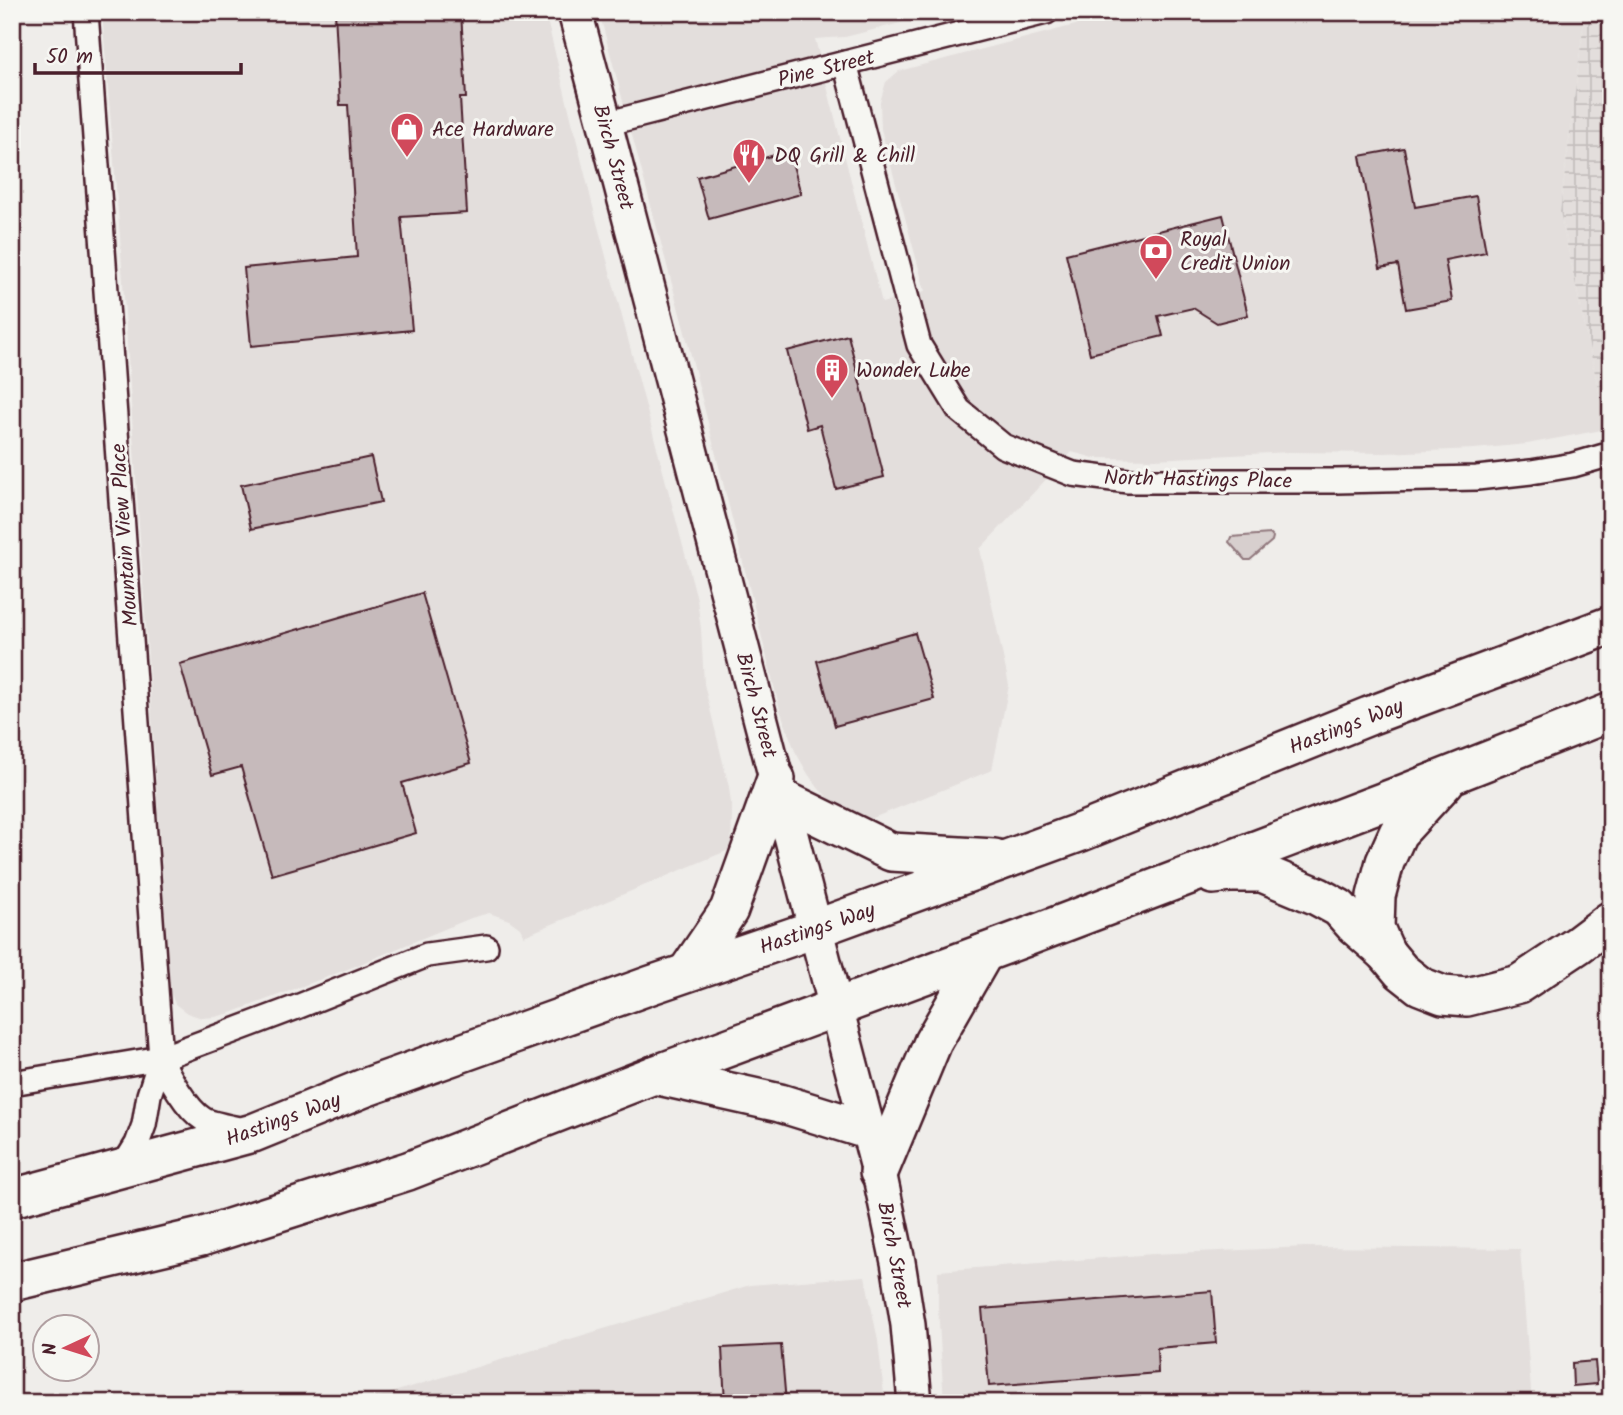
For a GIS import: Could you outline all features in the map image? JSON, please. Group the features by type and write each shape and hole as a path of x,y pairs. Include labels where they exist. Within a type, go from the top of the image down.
{"main road":[{"name":"Birch Street","path":"575,12 879,1172 908,1325 915,1403"},
{"name":"Hastings Way","path":"12,1199 253,1133 365,1088 1094,827 1369,716 1611,625"},
{"path":"12,1282 201,1237 408,1171 654,1075 1452,775 1611,712"},
{"path":"1386,953 1375,928 1376,896 1385,862 1398,833 1452,775"},
{"path":"687,972 729,910 779,788 891,852 1009,858"},
{"path":"1179,879 1231,873 1262,873 1317,896 1339,908 1401,971 1420,986 1443,995 1467,997 1519,984 1611,920"},
{"path":"879,1172 933,1042 984,953"},
{"path":"654,1075 780,1103 867,1130"}],"street":[{"name":"Mountain View Place","path":"86,12 161,1058 186,1102 203,1120 253,1133"},
{"name":"Pine Street","path":"605,124 1046,12"},
{"name":"North Hastings Place","path":"845,64 919,345 958,410 1003,446 1073,474 1128,481 1477,478 1573,465 1611,454"},
{"path":"12,1083 161,1058 427,955 486,947"},
{"name":"Mountain View Place","path":"122,1168 137,1144 144,1125 149,1095 161,1058"}],"shaded area":[{"path":"102,12 545,12 595,215 697,599 704,684 729,787 732,813 731,849 524,936 520,928 509,920 489,913 231,1013 202,1018 187,1013 175,1004 170,991 120,237"},
{"path":"599,12 944,12 845,37 815,39 882,303 925,291 881,129 880,102 886,82 899,71 1079,24 1076,12 1585,12 1560,212 1607,429 1527,444 1385,453 1289,452 1155,459 1094,458 1072,452 980,549 1009,685 992,770 863,822 837,806 819,789 795,751 780,710 691,355"},
{"path":"1585,12 1611,12 1611,428 1607,429 1560,212"},
{"path":"1270,534 1272,541 1250,560 1245,560 1229,542 1231,537"},
{"path":"1305,1247 1520,1249 1532,1403 944,1403 938,1271 1153,1254"},
{"path":"865,1276 878,1341 885,1403 357,1403 750,1285"}],"building":[{"name":"Ace Hardware","path":"335,12 461,12 466,98 460,98 467,213 401,217 412,330 251,346 244,268 357,257 348,105 340,105"},
{"path":"1404,148 1415,207 1476,196 1486,252 1445,260 1452,301 1406,309 1398,265 1380,268 1360,156"},
{"name":"DQ Grill & Chill","path":"789,151 801,194 709,219 697,177"},
{"name":"Royal Credit Union","path":"1223,215 1248,315 1217,323 1193,308 1158,316 1163,336 1090,354 1066,254"},
{"name":"Wonder Lube","path":"848,335 884,477 836,489 820,425 807,429 787,351"},
{"path":"371,457 381,502 251,529 241,485"},
{"path":"422,593 471,763 402,783 416,833 272,875 241,767 212,775 180,664"},
{"path":"915,633 934,699 835,726 817,661"},
{"path":"1212,1291 1216,1343 1157,1348 1158,1373 989,1386 982,1309"},
{"path":"781,1345 786,1403 725,1403 722,1348"},
{"path":"1595,1361 1597,1384 1573,1386 1572,1363"}],"place":[{"name":"Ace Hardware","path":"407,159"},
{"name":"DQ Grill & Chill","path":"749,185"},
{"name":"Royal Credit Union","path":"1156,281"},
{"name":"Wonder Lube","path":"832,400"}]}
